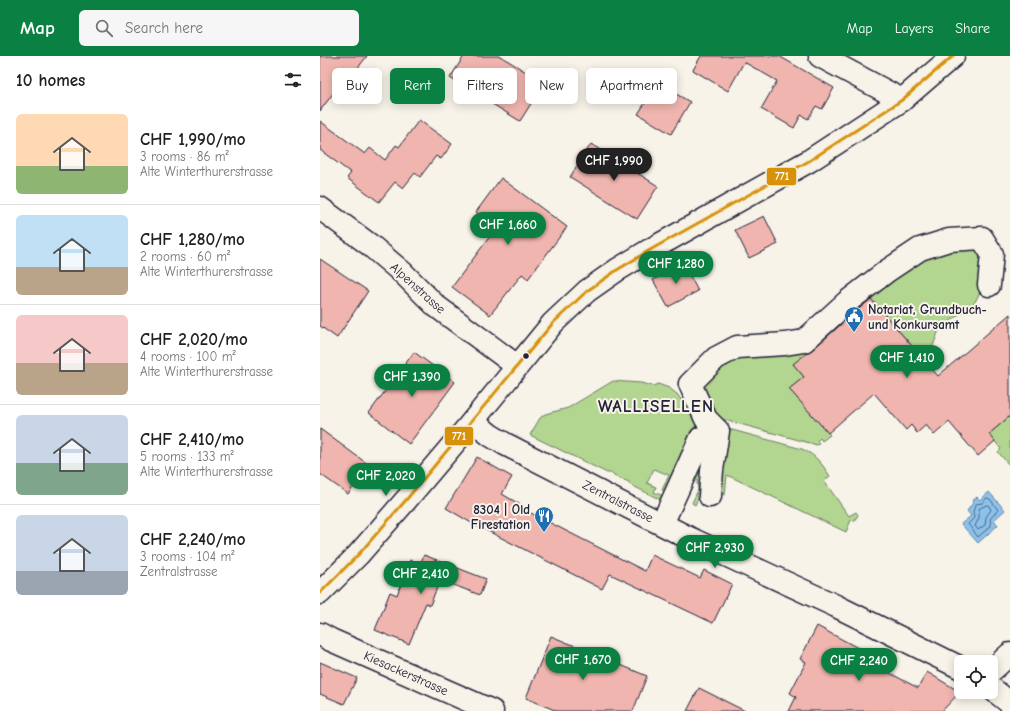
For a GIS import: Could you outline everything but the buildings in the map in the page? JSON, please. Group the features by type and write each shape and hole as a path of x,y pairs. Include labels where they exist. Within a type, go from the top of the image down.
{"street":[{"path":"820,56 902,100"},
{"path":"320,593 358,555 473,421 553,323 587,291 650,250 809,161 902,100 953,56"},
{"name":"Alpenstrasse","path":"320,208 370,245 436,306 517,366"},
{"path":"710,496 718,431 706,419 690,384 716,358 737,347 784,344 804,341 847,302 887,271 920,249 949,240 982,238 992,254 989,285"},
{"name":"Zentralstrasse","path":"473,421 505,444 689,538 836,606 954,665"},
{"path":"662,524 701,438"},
{"name":"Kiesackerstrasse","path":"320,634 492,711"},
{"path":"998,665 1010,654"},
{"path":"998,694 1010,703"}],"green space":[{"path":"980,245 984,283 979,294 975,302 939,330 933,346 919,354 870,298 794,364 804,377 790,389 830,435 822,441 820,438 817,441 819,444 817,445 718,418 701,398 703,378 740,354 798,348 924,251"},
{"path":"613,381 641,383 653,386 658,384 669,388 677,394 691,413 725,428 802,449 811,454 824,467 830,476 824,481 849,516 856,512 858,515 854,521 851,520 846,532 727,475 725,495 708,487 703,488 695,505 692,503 698,490 695,467 666,492 662,490 669,475 654,469 647,483 656,487 654,492 663,496 659,499 629,484 629,482 614,476 611,473 607,473 530,435 540,418 545,414 568,408"},
{"path":"1010,416 1010,466 998,452 1001,449 989,434"}],"water":[{"path":"989,492 1005,510 994,520 998,525 978,543 961,524 971,516 967,511 973,503 972,501 977,497 980,500"}],"transit line":[{"name":"771","path":"320,593 358,555 406,500 553,323 587,291 617,270 650,250 809,161 902,100 953,56"}],"place":[{"name":"Notariat, Grundbuch- und Konkursamt","path":"854,333"},
{"name":"8304 | Old Firestation","path":"544,533"}],"district":[{"name":"WALLISELLEN","path":"656,406"}]}
